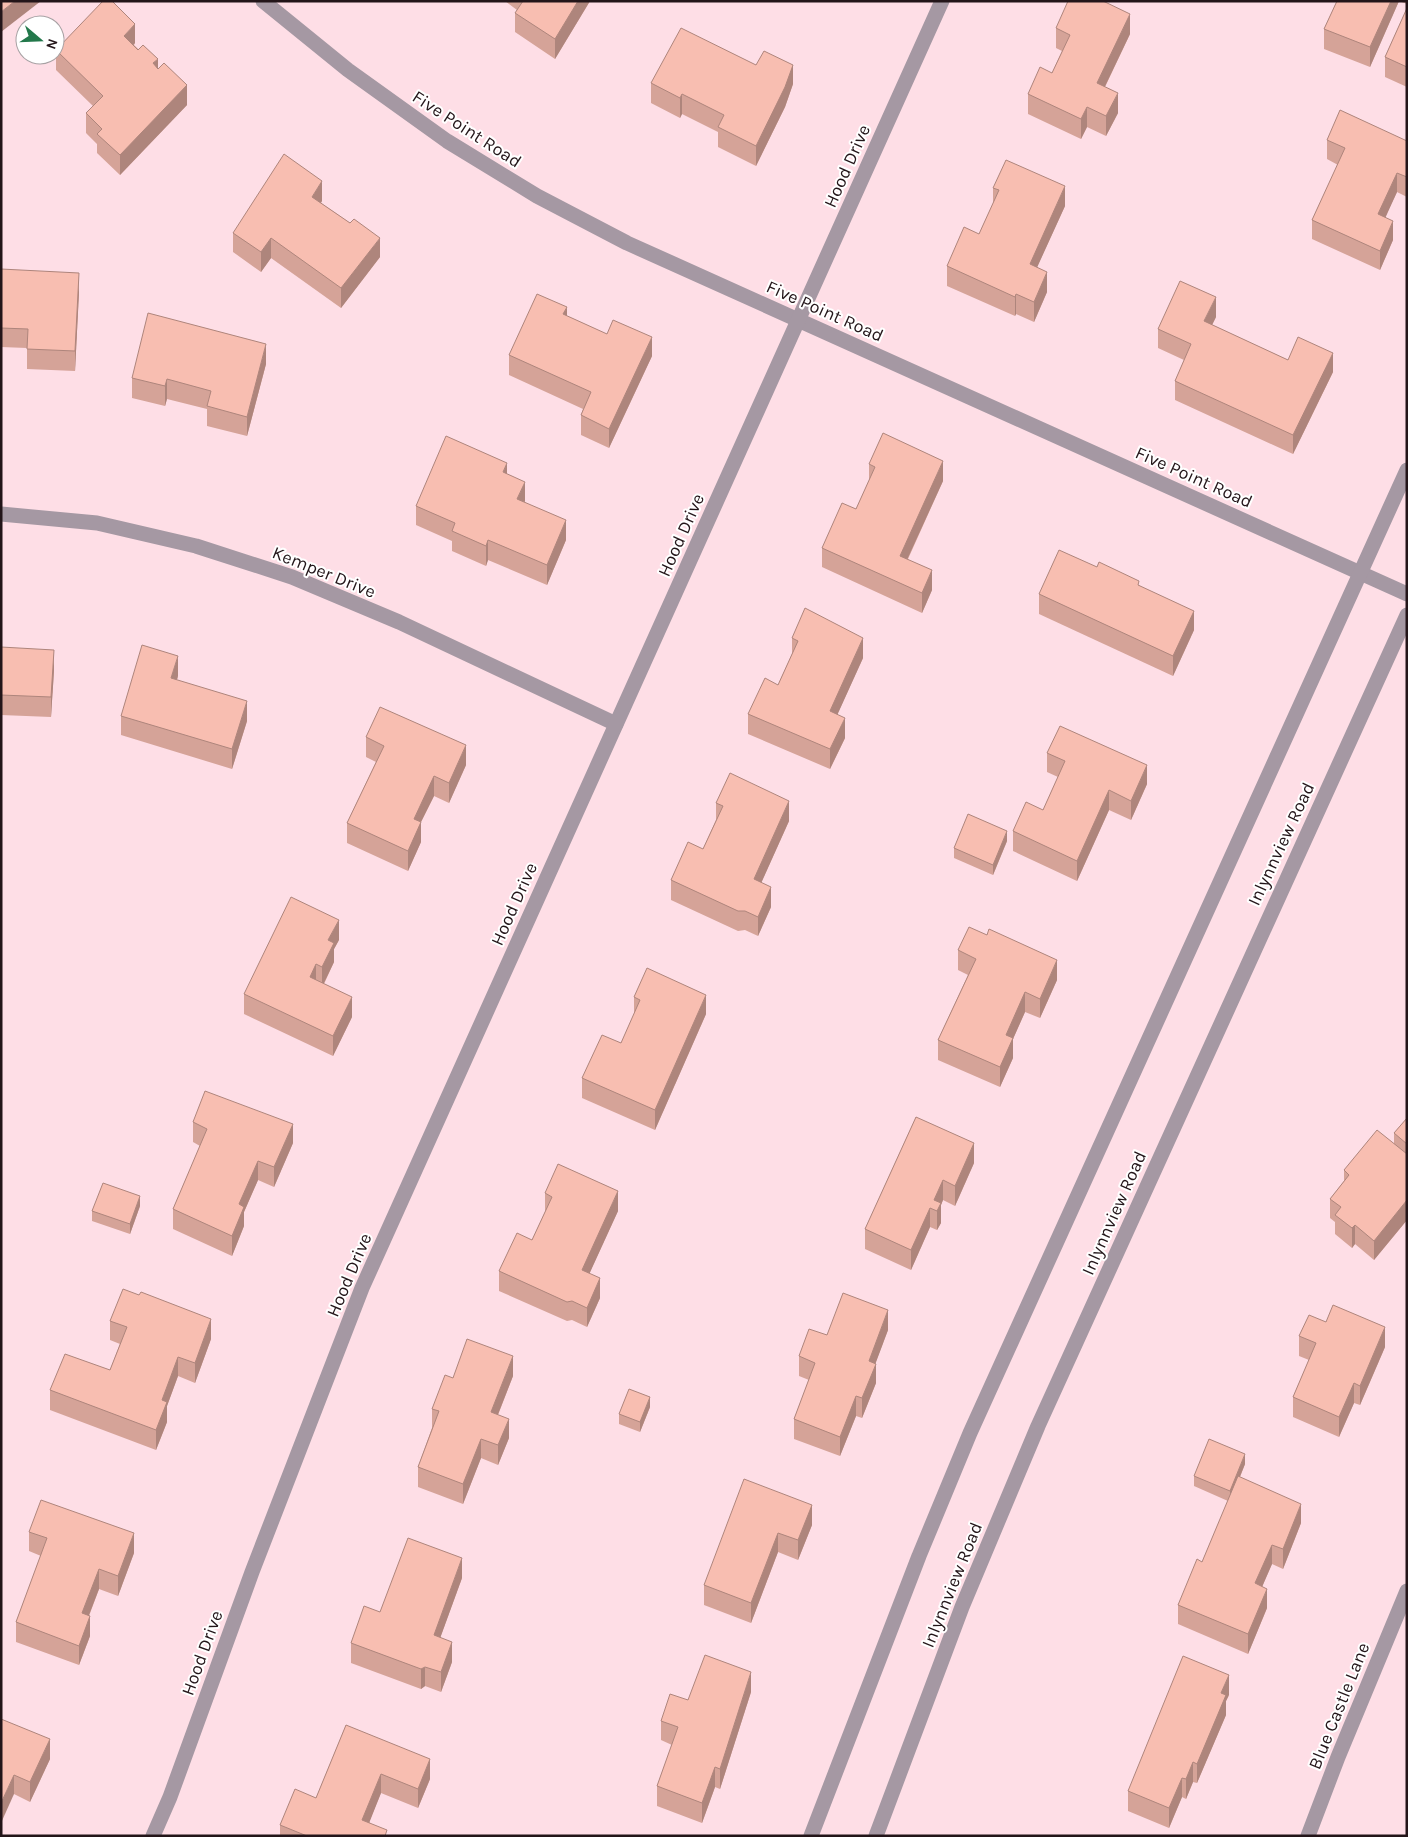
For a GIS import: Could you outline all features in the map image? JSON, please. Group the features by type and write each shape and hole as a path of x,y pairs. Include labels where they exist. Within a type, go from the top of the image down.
{"street":[{"name":"Five Point Road","path":"263,1 348,70 447,141 537,196 627,243 1407,594"},
{"name":"Hood Drive","path":"153,1836 170,1797 252,1572 362,1288 942,1"},
{"path":"812,1836 919,1556 970,1433 1407,470"},
{"name":"Kemper Drive","path":"1,514 97,523 196,546 292,578 399,622 616,724"},
{"name":"Inlynnview Road","path":"876,1836 962,1607 1038,1426 1407,615"},
{"name":"Blue Castle Lane","path":"1308,1836 1338,1756 1407,1590"}],"building":[{"path":"1,1 15,1 1,12"},
{"path":"103,1 112,1 135,24 124,36 138,50 143,45 158,59 153,63 158,69 164,63 187,85 120,155 97,134 102,129 86,113 103,96 65,59 65,41"},
{"path":"523,1 578,1 555,39 515,13"},
{"path":"1068,1 1103,1 1130,14 1097,83 1118,93 1106,116 1087,107 1081,119 1028,94 1040,67 1052,73 1070,35 1056,28"},
{"path":"1337,1 1391,1 1370,47 1324,29"},
{"path":"1407,8 1407,67 1385,57"},
{"path":"681,28 756,65 764,51 793,65 785,87 756,146 718,127 724,115 682,94 680,98 651,83"},
{"path":"1340,110 1407,141 1407,177 1397,173 1378,214 1393,221 1380,251 1312,220 1345,148 1327,140"},
{"path":"284,154 322,181 312,197 350,223 354,219 380,238 341,288 271,238 261,252 233,233"},
{"path":"1006,160 1065,186 1030,264 1047,272 1034,302 1016,294 1015,297 947,266 964,227 979,234 999,190 993,188"},
{"path":"1,269 79,273 75,351 27,349 28,329 1,328"},
{"path":"1180,281 1216,297 1204,321 1288,360 1298,337 1333,353 1293,435 1175,381 1191,344 1158,329"},
{"path":"537,294 567,307 563,314 607,334 613,320 652,337 609,429 581,415 591,392 509,355"},
{"path":"148,313 266,344 247,417 207,406 211,391 167,379 165,386 132,378"},
{"path":"883,433 943,461 900,556 932,570 922,593 822,548 842,503 856,509 875,467 869,464"},
{"path":"446,436 507,463 503,472 525,482 517,499 566,520 547,565 488,540 486,546 452,531 455,523 416,506"},
{"path":"1059,550 1097,567 1099,562 1139,581 1138,585 1194,611 1173,656 1039,594"},
{"path":"805,608 863,638 830,711 845,718 830,749 748,714 765,678 778,685 798,641 792,638"},
{"path":"142,645 178,656 171,678 247,701 232,749 121,716"},
{"path":"1,647 54,650 51,697 1,695"},
{"path":"380,707 466,745 449,783 434,776 414,819 421,822 408,851 347,823 384,746 366,737"},
{"path":"1060,726 1147,765 1131,801 1109,790 1077,861 1013,831 1026,802 1043,810 1065,761 1047,753"},
{"path":"730,773 789,801 754,879 771,887 758,917 745,911 738,911 671,880 688,842 703,849 723,806 716,803"},
{"path":"968,814 1007,831 993,865 954,848"},
{"path":"291,897 339,920 328,940 334,943 322,967 316,964 310,977 352,997 333,1036 244,994"},
{"path":"969,927 987,935 989,929 1057,960 1040,999 1025,992 1006,1035 1013,1038 1000,1067 938,1040 976,959 958,950"},
{"path":"647,968 706,995 655,1110 582,1078 602,1035 621,1043 640,1000 634,997"},
{"path":"205,1091 293,1124 274,1167 258,1161 239,1204 244,1207 232,1236 173,1209 207,1129 193,1122"},
{"path":"916,1117 974,1143 955,1186 943,1180 934,1200 941,1203 937,1211 930,1208 911,1250 865,1229"},
{"path":"1407,1118 1407,1144 1394,1133"},
{"path":"1377,1130 1407,1154 1407,1200 1374,1241 1355,1225 1352,1228 1335,1215 1341,1207 1330,1199 1349,1175 1344,1170"},
{"path":"558,1164 618,1191 582,1270 600,1278 587,1308 572,1301 567,1302 499,1271 517,1233 532,1240 552,1197 545,1193"},
{"path":"103,1183 140,1196 130,1224 92,1211"},
{"path":"123,1289 139,1295 141,1292 211,1319 195,1363 178,1357 162,1400 167,1402 156,1430 50,1390 65,1354 110,1370 127,1327 110,1321"},
{"path":"843,1293 888,1310 869,1361 876,1364 862,1398 856,1396 840,1437 794,1419 815,1363 799,1356 809,1329 827,1335"},
{"path":"1333,1305 1385,1327 1360,1386 1354,1383 1339,1417 1293,1397 1316,1343 1299,1336 1309,1315 1326,1322"},
{"path":"467,1339 513,1356 491,1412 509,1419 498,1445 481,1439 463,1484 418,1467 439,1411 432,1409 445,1375 453,1378"},
{"path":"629,1389 650,1397 640,1422 619,1414"},
{"path":"1209,1439 1245,1454 1230,1491 1194,1476"},
{"path":"1238,1476 1301,1504 1283,1549 1272,1545 1255,1583 1267,1589 1248,1634 1178,1605 1197,1559 1202,1562"},
{"path":"744,1479 812,1505 798,1540 778,1533 751,1603 704,1585"},
{"path":"41,1500 134,1533 118,1576 99,1569 82,1613 90,1616 79,1646 16,1622 47,1538 29,1532"},
{"path":"408,1538 462,1558 434,1635 452,1642 441,1672 425,1667 421,1669 351,1643 364,1606 380,1612"},
{"path":"705,1655 751,1672 720,1769 715,1767 702,1803 657,1786 678,1727 661,1721 670,1694 688,1700"},
{"path":"1183,1656 1229,1675 1221,1693 1226,1695 1197,1764 1193,1762 1186,1779 1182,1778 1169,1808 1128,1791"},
{"path":"1,1719 50,1739 30,1782 14,1775 1,1803"},
{"path":"346,1725 430,1759 418,1789 381,1774 362,1820 387,1830 385,1836 307,1836 280,1825 295,1789 316,1798"}]}
